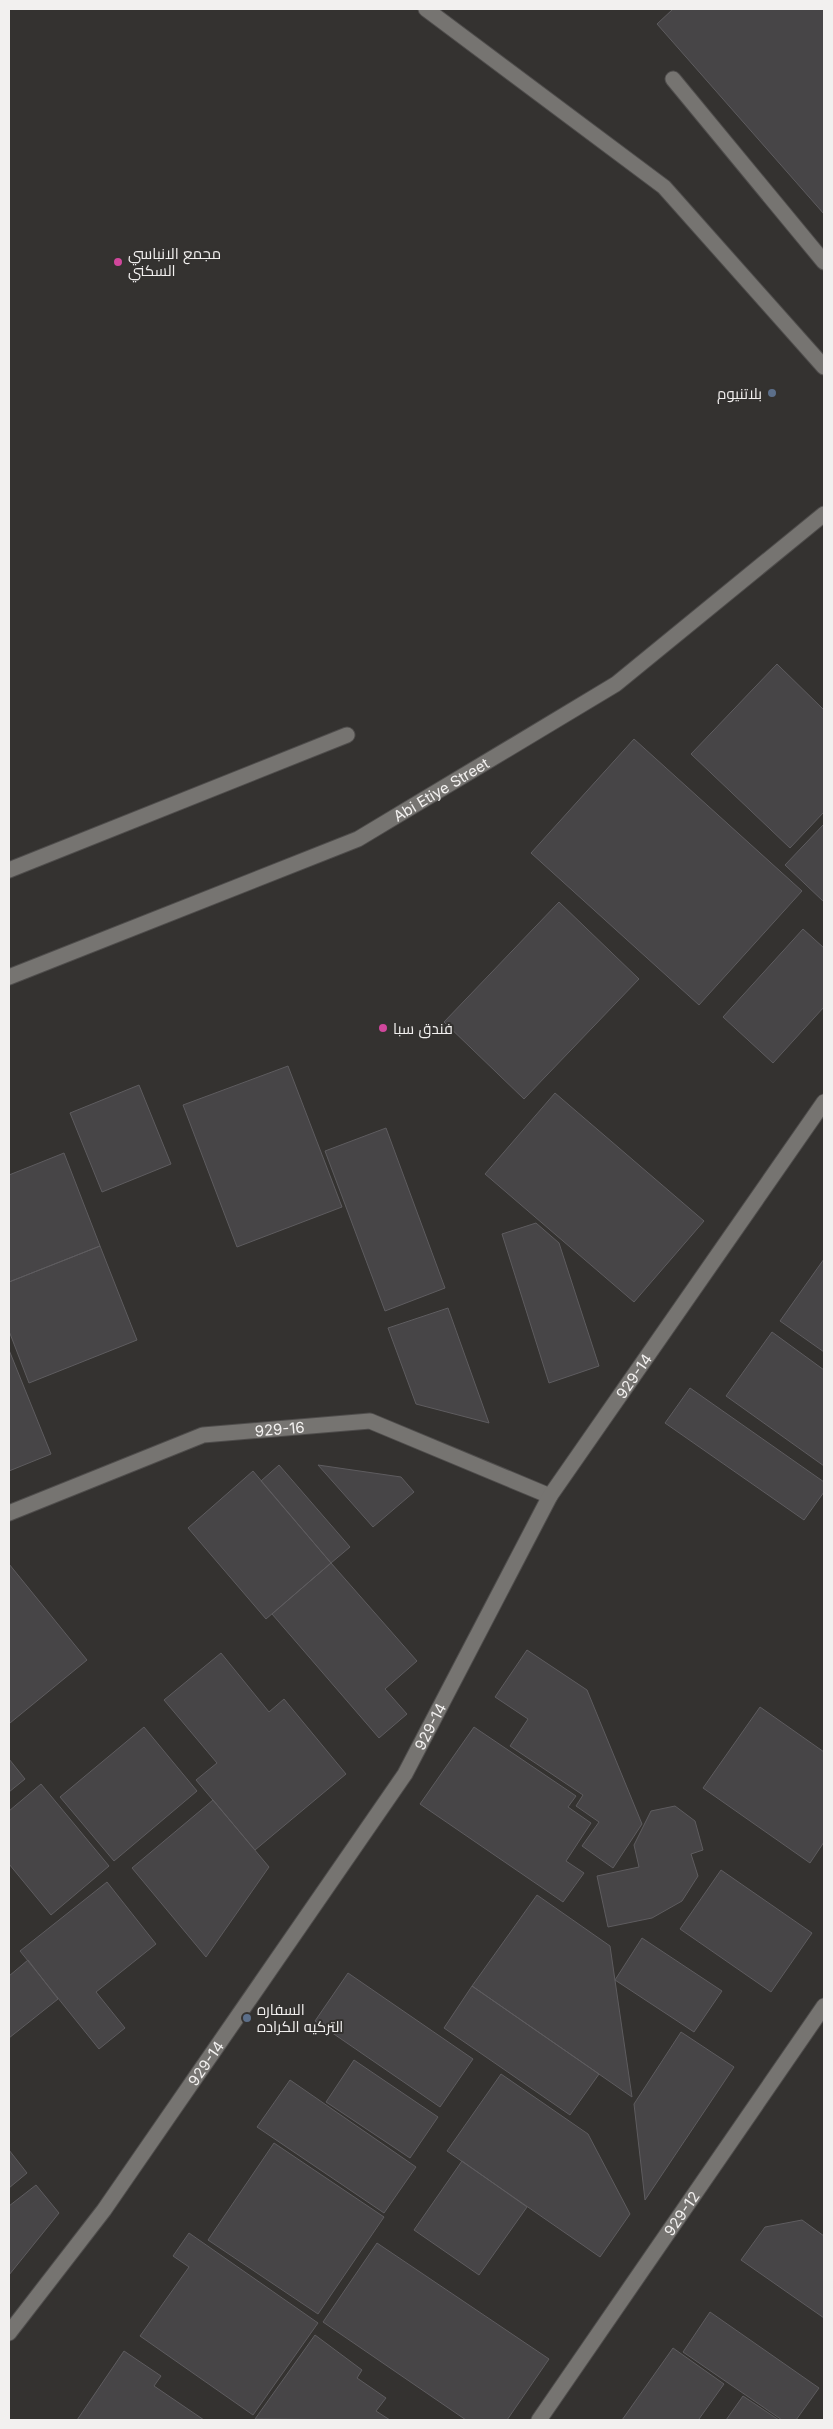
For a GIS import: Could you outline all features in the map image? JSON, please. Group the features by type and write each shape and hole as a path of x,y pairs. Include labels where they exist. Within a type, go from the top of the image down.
{"street":[{"path":"426,9 664,187 824,367"},
{"path":"674,79 824,262"},
{"name":"Abi Etiye Street","path":"9,977 358,838 616,684 824,514"},
{"path":"9,870 347,735"},
{"name":"929-14","path":"9,2332 104,2210 405,1774 550,1496 824,1102"},
{"name":"929-16","path":"9,1513 203,1435 370,1421 550,1496"},
{"name":"929-12","path":"539,2420 824,2006"}],"building":[{"path":"673,9 824,9 824,214 657,24"},
{"path":"777,664 824,710 824,812 790,848 691,754"},
{"path":"634,739 802,891 699,1005 531,853"},
{"path":"824,824 824,902 785,865"},
{"path":"559,902 639,979 524,1099 444,1022"},
{"path":"803,929 824,948 824,1007 773,1063 723,1017"},
{"path":"288,1066 342,1207 237,1247 183,1105"},
{"path":"139,1085 171,1164 102,1192 70,1113"},
{"path":"555,1093 704,1221 634,1302 485,1174"},
{"path":"386,1128 445,1288 385,1311 325,1151"},
{"path":"64,1153 100,1246 9,1282 9,1175"},
{"path":"536,1223 559,1243 599,1366 549,1383 502,1234"},
{"path":"100,1246 137,1340 29,1383 9,1331 9,1282"},
{"path":"824,1259 824,1352 780,1321"},
{"path":"448,1308 489,1423 416,1404 388,1328"},
{"path":"772,1332 824,1370 824,1466 726,1396"},
{"path":"9,1350 51,1454 9,1471"},
{"path":"690,1388 824,1482 824,1492 804,1520 665,1423"},
{"path":"279,1465 350,1547 331,1563 261,1481"},
{"path":"318,1465 401,1477 414,1492 373,1527"},
{"path":"253,1471 331,1563 266,1619 188,1528"},
{"path":"331,1563 417,1661 385,1689 407,1714 379,1738 272,1614"},
{"path":"9,1564 87,1660 10,1723 9,1722"},
{"path":"527,1650 587,1690 642,1824 613,1868 582,1846 599,1822 576,1806 583,1795 510,1746 528,1719 495,1697"},
{"path":"221,1653 269,1712 284,1699 346,1774 255,1850 196,1780 217,1763 164,1700"},
{"path":"760,1707 824,1752 824,1842 810,1863 703,1788"},
{"path":"144,1727 197,1791 114,1861 60,1797"},
{"path":"474,1727 576,1796 568,1807 591,1823 566,1861 584,1873 563,1902 420,1804"},
{"path":"9,1759 25,1779 9,1792"},
{"path":"41,1784 109,1866 51,1915 9,1864 9,1811"},
{"path":"213,1800 269,1867 206,1957 132,1868"},
{"path":"675,1806 695,1821 703,1850 691,1854 698,1876 682,1901 652,1918 608,1927 597,1876 639,1867 634,1845 651,1811"},
{"path":"721,1870 812,1933 771,1992 680,1929"},
{"path":"107,1882 156,1944 96,1992 125,2028 99,2049 20,1951"},
{"path":"537,1895 610,1946 632,2097 472,1986"},
{"path":"642,1938 722,1991 694,2032 615,1980"},
{"path":"28,1960 58,1999 9,2038 9,1976"},
{"path":"348,1973 473,2059 440,2107 315,2021"},
{"path":"472,1986 599,2074 570,2115 444,2028"},
{"path":"681,2032 734,2067 645,2200 634,2104"},
{"path":"354,2060 438,2117 410,2158 326,2102"},
{"path":"501,2074 588,2134 630,2214 600,2257 447,2151"},
{"path":"290,2080 416,2167 384,2213 257,2127"},
{"path":"274,2143 384,2217 318,2314 208,2240"},
{"path":"9,2150 27,2173 9,2188"},
{"path":"462,2161 527,2207 479,2275 414,2230"},
{"path":"36,2185 59,2213 9,2275 9,2206"},
{"path":"802,2220 824,2236 824,2318 741,2260 765,2227"},
{"path":"189,2233 318,2323 253,2415 140,2336 189,2267 173,2256"},
{"path":"377,2243 549,2359 507,2420 466,2420 323,2322"},
{"path":"710,2312 819,2388 796,2420 782,2420 683,2352"},
{"path":"315,2335 362,2370 357,2378 386,2398 376,2411 390,2420 255,2419"},
{"path":"673,2348 724,2384 699,2419 701,2420 622,2420"},
{"path":"124,2351 161,2376 154,2386 204,2420 77,2420"},
{"path":"743,2396 779,2420 726,2420"}],"place":[{"name":"مجمع الانباسي السكني","path":"118,262"},
{"name":"بلاتنيوم","path":"772,393"},
{"name":"فندق سبا","path":"383,1028"},
{"name":"السفاره التركيه الكراده","path":"247,2018"}]}
